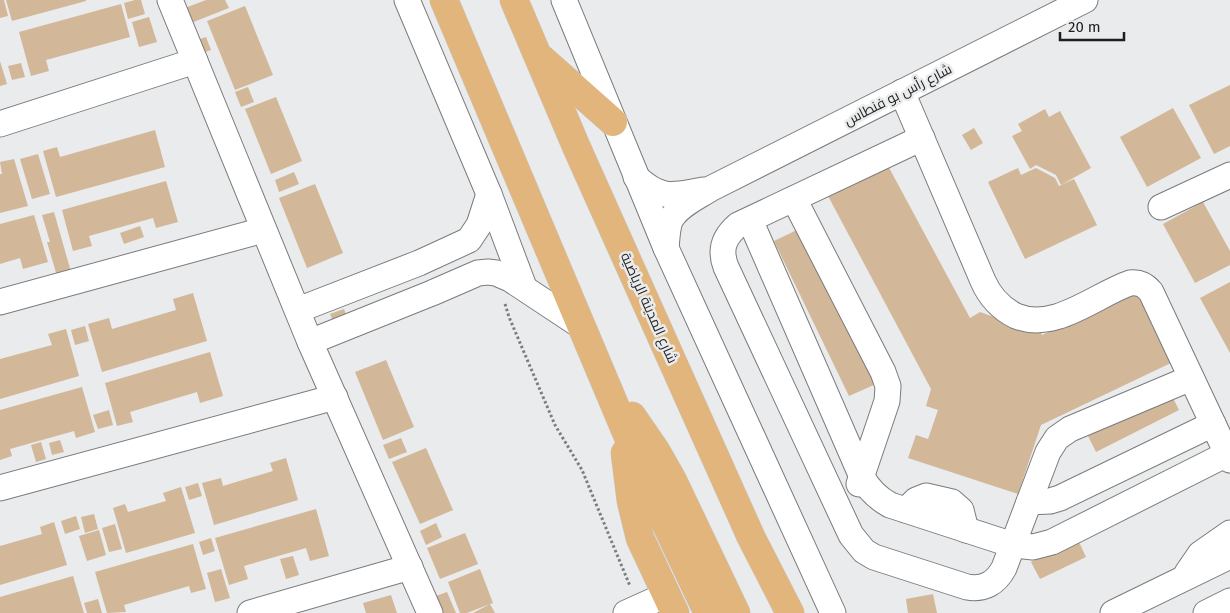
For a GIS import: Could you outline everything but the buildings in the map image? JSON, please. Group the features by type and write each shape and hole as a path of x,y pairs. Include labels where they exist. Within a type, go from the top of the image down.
{"main road":[{"path":"444,0 672,540 708,613"},
{"name":"شارع المدينة الرياضية","path":"514,0 576,146 751,537 790,613"},
{"path":"536,54 613,122"},
{"path":"600,372 656,451 673,481 736,613"},
{"path":"621,419 628,480 635,519 646,553 670,604"}],"street":[{"path":"170,0 310,342 430,613"},
{"path":"407,0 489,194 524,287"},
{"path":"564,0 666,248 833,613"},
{"name":"شارع رأس بو فنطاس","path":"666,248 671,218 679,210 710,189 1085,0"},
{"path":"0,124 195,61"},
{"path":"750,220 862,477 876,496 890,504 1013,545 1033,548 1052,542 1229,457 1151,292 1142,284 1136,282 1125,285 1064,314 1043,320 1021,318 1002,308 991,295 983,281 902,92"},
{"path":"922,138 738,225 725,238 723,245 723,260 845,521 857,544 864,551 874,557 974,588 982,587 995,581 1004,568 1048,452 1057,438 1063,433 1192,378"},
{"name":"شارع رأس بو فنطاس","path":"636,177 650,189 663,194 679,194 710,189"},
{"path":"1161,207 1227,185"},
{"path":"298,310 418,263 469,240 480,226 489,194"},
{"path":"794,199 886,379 888,394 885,409 845,521"},
{"path":"0,302 264,230"},
{"path":"310,342 478,273 496,273 524,287 581,326"},
{"path":"0,488 335,397"},
{"path":"1029,502 1060,498 1213,424"},
{"path":"1184,579 1200,554 1230,533"},
{"path":"1113,613 1230,556"},
{"path":"250,613 410,567"},
{"path":"1206,613 1230,601"},
{"path":"632,610 670,604"}],"path":[{"path":"496,273 513,326 555,425 582,470 632,610"}]}
